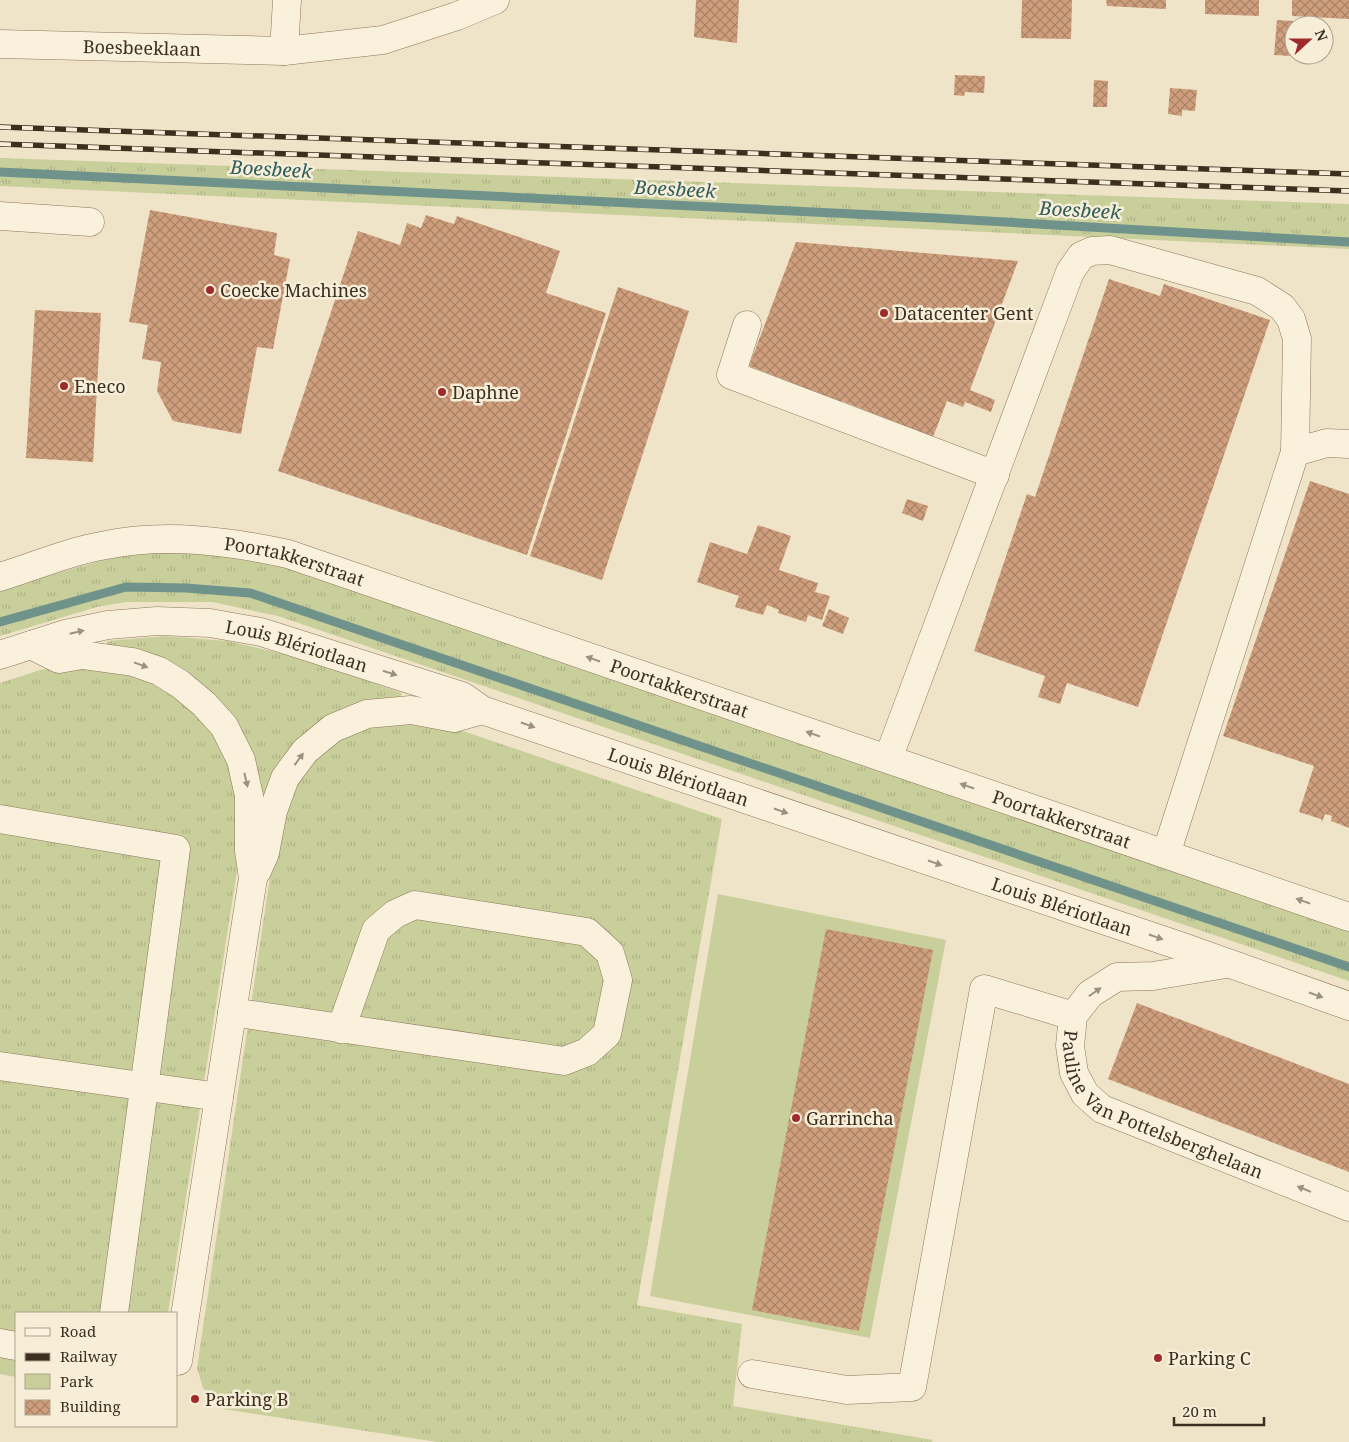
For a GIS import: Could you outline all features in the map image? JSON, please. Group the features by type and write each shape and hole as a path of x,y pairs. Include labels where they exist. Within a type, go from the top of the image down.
{"street":[{"path":"284,50 287,0"},
{"name":"Boesbeeklaan","path":"0,44 284,50 383,40 457,16 495,0"},
{"path":"0,216 90,222"},
{"path":"888,759 1070,272 1081,256 1092,251 1110,250 1257,291 1282,307 1291,320 1297,339 1295,452 1166,854"},
{"path":"747,325 731,375 995,475"},
{"path":"1295,452 1327,443 1349,444"},
{"name":"Poortakkerstraat","path":"0,577 104,545 136,540 183,539 248,545 297,557 1349,917"},
{"name":"Louis Blériotlaan","path":"0,655 108,625 157,621 210,623 261,632 462,696 482,710 1170,942 1226,964 1349,1006"},
{"path":"31,645 59,659 82,655 134,662 159,671 180,684 204,704 224,726 241,760 249,796 250,851 253,878 178,1361"},
{"path":"253,878 265,853 273,811 285,778 305,751 333,728 367,714 411,710 454,718 482,710"},
{"path":"0,819 176,849 114,1312"},
{"path":"232,1012 341,1029 564,1062 587,1052 607,1034 618,980 610,953 587,932 415,905 395,914 376,930 341,1029"},
{"name":"Pauline Van Pottelsberghelaan","path":"1226,964 1153,976 1117,978 1090,994 1073,1016 1070,1046 1074,1073 1085,1094 1102,1108 1349,1207"},
{"path":"752,1374 847,1390 912,1387 984,990 1073,1016"},
{"path":"0,1066 144,1088 219,1097"},
{"path":"0,1343 15,1346"}],"green space":[{"path":"0,158 1349,204 1349,249 0,186"},
{"path":"171,551 275,561 1349,928 1349,981 278,616 212,602 126,602 97,607 0,636 0,589 128,553"},
{"path":"165,636 228,641 305,659 402,693 400,698 367,703 262,801 241,735 107,646 107,641"},
{"path":"77,664 124,669 151,679 170,692 189,707 206,725 220,745 231,766 239,788 242,810 237,871 168,1312 15,1312 15,1377 0,1374 0,683 40,670"},
{"path":"394,717 457,729 722,819 637,1305 742,1324 733,1406 933,1440 932,1442 437,1442 223,1409 203,1388 197,1368 279,816 294,781 316,754 340,738 366,726"},
{"name":"Garrincha","path":"718,894 946,940 870,1338 650,1296"}],"building":[{"path":"696,0 739,0 737,43 694,37"},
{"path":"1022,0 1072,0 1071,39 1021,38"},
{"path":"1106,0 1166,0 1166,9 1107,6"},
{"path":"1205,0 1259,0 1259,16 1205,14"},
{"path":"1292,0 1349,0 1349,19 1334,18 1334,15 1292,15"},
{"path":"1277,20 1284,20 1284,56 1274,55"},
{"path":"955,75 985,76 984,93 965,92 964,96 954,95"},
{"path":"1094,80 1108,81 1107,107 1093,107"},
{"path":"1170,88 1197,90 1195,111 1182,110 1182,116 1168,114"},
{"name":"Coecke Machines","path":"150,210 277,233 274,255 290,259 273,349 257,347 241,434 173,421 157,391 161,362 142,359 148,325 129,322"},
{"name":"Daphne","path":"426,215 454,224 457,216 560,251 546,293 606,313 527,555 278,471 358,231 400,245 407,223 421,228"},
{"name":"Datacenter Gent","path":"796,242 1018,261 970,390 995,400 991,412 965,402 963,407 947,401 933,437 842,401 840,407 793,389 795,384 749,366"},
{"path":"1109,279 1160,296 1164,284 1270,320 1138,707 1067,683 1060,704 1038,697 1045,676 974,651 1027,494 1035,497"},
{"path":"618,287 689,311 602,580 530,556"},
{"name":"Eneco","path":"35,310 101,313 93,462 26,458"},
{"path":"1310,481 1349,494 1349,828 1331,821 1332,816 1325,814 1322,822 1321,819 1299,812 1314,766 1223,736"},
{"path":"907,499 928,506 923,521 902,513"},
{"path":"758,525 791,536 779,570 818,583 815,592 830,596 822,620 808,615 806,622 778,613 779,610 767,605 763,615 735,607 739,596 697,582 710,542 747,554"},
{"path":"829,609 849,618 843,634 822,626"},
{"path":"826,929 933,950 859,1331 752,1310"},
{"path":"1137,1003 1349,1084 1349,1172 1108,1079"}],"waterway":[{"name":"Boesbeek","path":"0,172 936,218 1349,242"},
{"path":"0,622 126,587 186,588 250,593 1349,967"}],"railway":[{"path":"0,127 1349,174"},
{"path":"0,144 1349,191"}],"place":[{"name":"Coecke Machines","path":"210,290"},
{"name":"Datacenter Gent","path":"884,313"},
{"name":"Eneco","path":"64,386"},
{"name":"Daphne","path":"442,392"},
{"name":"Garrincha","path":"796,1118"},
{"name":"Parking C","path":"1158,1358"},
{"name":"Parking B","path":"195,1399"}]}
